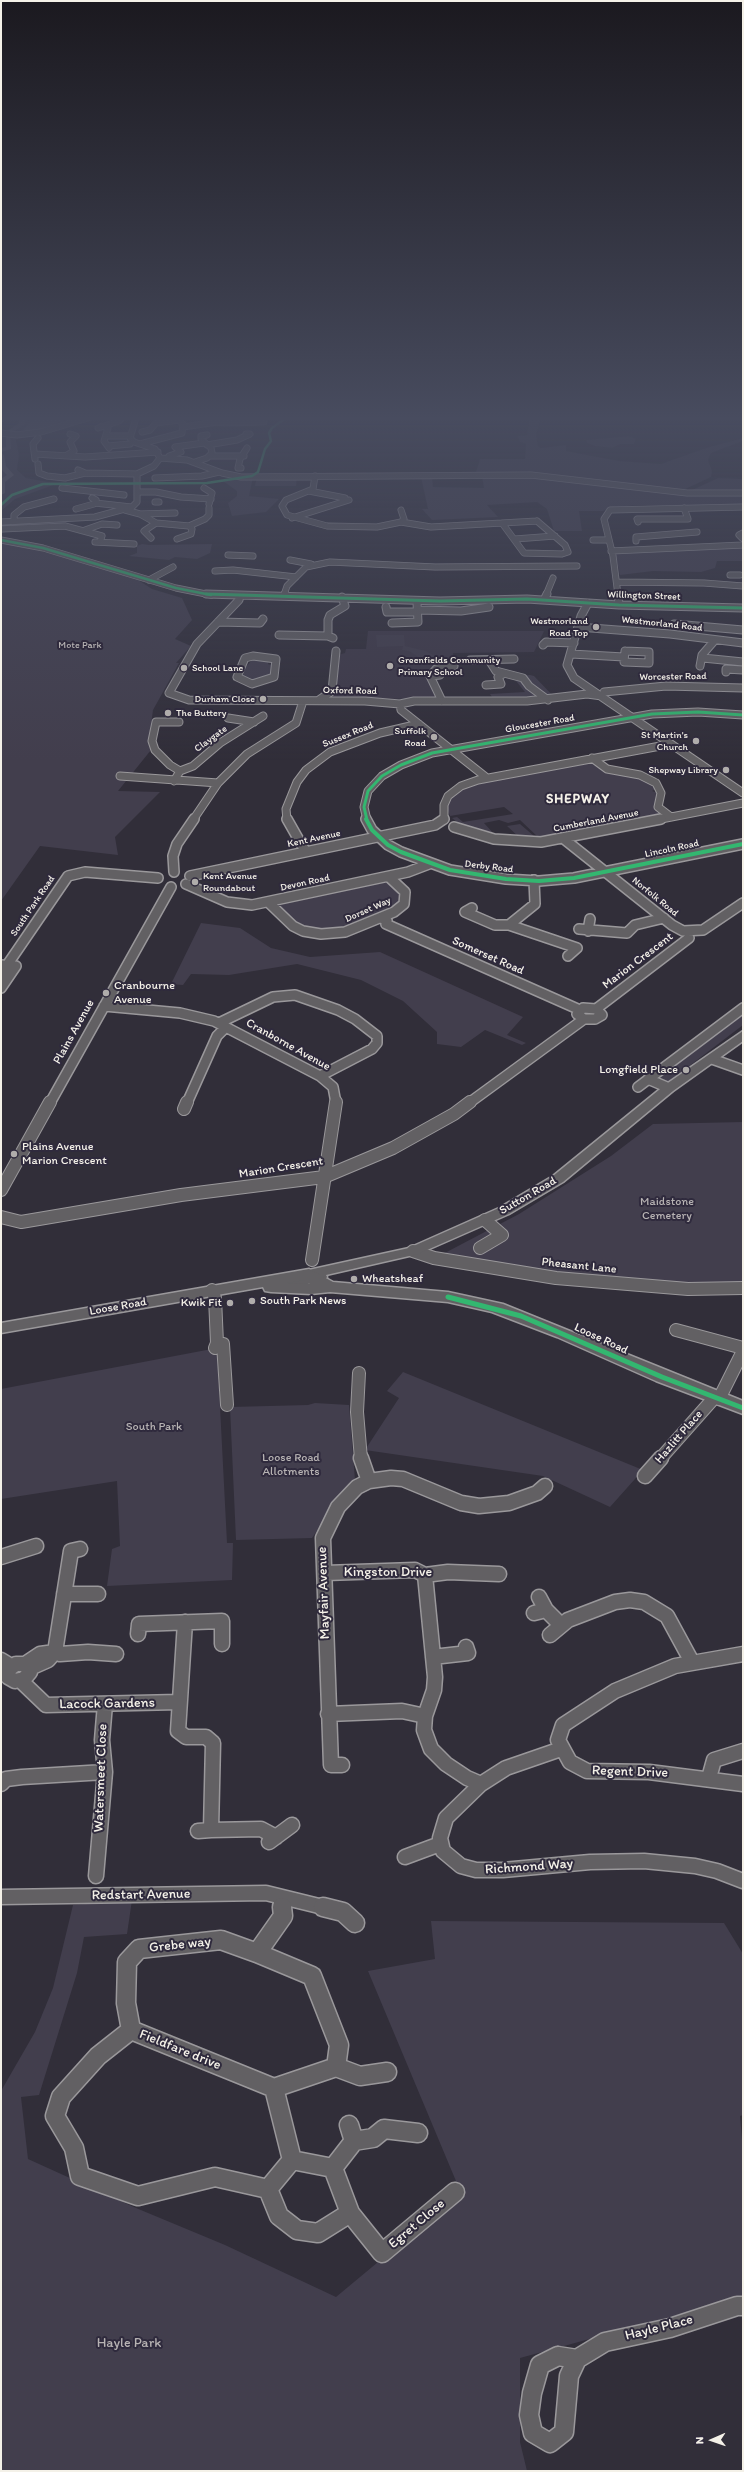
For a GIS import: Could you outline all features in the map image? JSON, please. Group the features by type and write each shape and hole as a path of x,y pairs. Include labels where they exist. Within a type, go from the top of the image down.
{"highway":[{"name":"Loose Road","path":"1,1328 234,1287 311,1271 324,1286 448,1297 497,1308 563,1333 716,1399 743,1408"},
{"name":"Loose Road","path":"234,1287 311,1289 331,1287"}],"main road":[{"name":"Sutton Road","path":"277,1287 311,1271 341,1272 364,1263 414,1251 485,1220 558,1179 669,1088 743,1035"}],"street":[{"path":"86,530 102,536 100,542"},
{"path":"145,530 150,537"},
{"path":"176,539 191,534 192,530"},
{"path":"508,530 526,554 568,552 565,545 548,530"},
{"path":"607,530 617,582 619,605"},
{"path":"636,542 636,537 698,532 704,545"},
{"path":"515,539 555,536"},
{"path":"599,547 593,538 609,540"},
{"name":"Willington Street","path":"1,540 43,548 195,593 240,596 313,596 417,601 544,600 619,605 743,608"},
{"path":"93,541 126,545 134,544"},
{"path":"611,551 704,545 743,545"},
{"path":"233,570 226,561 229,554 253,556"},
{"path":"290,560 311,564 330,562 435,567 577,566"},
{"path":"284,596 287,586 311,564"},
{"path":"149,580 173,567"},
{"path":"215,571 233,570 296,577"},
{"path":"735,575 741,586"},
{"path":"544,600 553,578"},
{"path":"617,582 741,586"},
{"path":"218,622 240,596"},
{"path":"295,603 313,596"},
{"path":"279,635 331,637 330,615 345,606 342,597"},
{"path":"392,623 418,622 417,601"},
{"path":"588,603 578,627 567,665 574,678 589,691"},
{"path":"386,607 387,612 462,611 486,609 489,607"},
{"path":"462,611 465,621"},
{"path":"218,622 260,623 263,619"},
{"name":"Oxford Road","path":"218,622 196,645 170,688 169,693 177,698 189,700 248,701 318,700 400,704 442,701 548,700 589,691 603,694"},
{"path":"670,634 675,622 743,630"},
{"name":"Westmorland Road","path":"578,627 670,634 743,644"},
{"path":"700,666 704,655 715,640"},
{"path":"543,645 546,642 574,643"},
{"path":"318,700 332,691 336,651"},
{"path":"571,654 624,657"},
{"path":"704,655 743,655"},
{"path":"704,655 743,666"},
{"path":"253,656 276,659 274,677 252,684 236,676 246,658 253,656"},
{"path":"470,660 514,659"},
{"path":"489,660 490,664 496,671 523,678 529,686 548,700"},
{"path":"726,672 726,669 743,666"},
{"path":"442,701 430,676 456,667"},
{"path":"486,685 501,684 498,677 503,674"},
{"path":"248,701 252,684"},
{"name":"Worcester Road","path":"603,694 666,686 743,688"},
{"path":"603,694 632,717 743,793"},
{"path":"174,872 173,856 177,844 218,783 247,754 294,724 299,717 303,701"},
{"path":"400,704 401,710 487,778 671,744"},
{"name":"Gloucester Road","path":"379,837 368,824 364,812 366,795 374,783 390,771 408,762 451,749 632,717 688,712 743,715"},
{"name":"Claygate","path":"180,771 193,766 220,743 263,716"},
{"name":"Claygate","path":"228,718 254,722"},
{"path":"174,781 180,771 154,750 152,741 156,722 179,722"},
{"name":"Sussex Road","path":"304,849 287,822 286,809 297,782 306,770 330,752 364,738 419,724"},
{"path":"165,760 173,756"},
{"path":"592,758 607,769 640,778 656,786 658,807 671,817"},
{"path":"120,776 218,783"},
{"name":"Kent Avenue","path":"190,876 441,823 445,818 444,805 450,794 465,784 487,778"},
{"name":"Cumberland Avenue","path":"454,827 489,838 514,842 541,842 564,839 743,803"},
{"name":"Derby Road","path":"379,837 401,852 429,864 478,876 534,880 574,878 605,872"},
{"name":"Norfolk Road","path":"564,839 680,930 698,932 743,903"},
{"name":"Lincoln Road","path":"605,872 743,844"},
{"name":"Devon Road","path":"186,884 232,903 246,905 268,902 389,877 419,870 429,864"},
{"name":"South Park Road","path":"1,974 4,965 68,876 85,872 158,878"},
{"path":"174,872 190,876 191,881 186,884 171,887 160,884 158,878 164,874 174,872"},
{"name":"Dorset Way","path":"383,921 401,907 406,900 405,892 389,877"},
{"path":"509,925 535,904 534,880"},
{"name":"Plains Avenue","path":"1,1190 171,887"},
{"name":"Dorset Way","path":"268,902 293,926 314,934 345,932 371,922"},
{"path":"472,908 465,912 495,924 509,925 580,946 568,956"},
{"path":"590,919 584,930 626,933 635,925 664,918"},
{"name":"Somerset Road","path":"371,922 383,921 582,1014"},
{"name":"Marion Crescent","path":"4,1221 21,1222 182,1195 324,1177 393,1148 443,1121 478,1098 582,1014 600,1018 602,1013 596,1009 689,938"},
{"path":"1,988 16,966 4,965"},
{"path":"184,1109 222,1025 273,997 295,995 338,1010 370,1029 376,1036 378,1040 372,1050 320,1076"},
{"name":"Cranborne Avenue","path":"104,1006 180,1013 222,1025 320,1076 333,1087 337,1099 311,1271"},
{"path":"638,1087 743,1008"},
{"path":"712,1058 743,1070"},
{"path":"648,1079 669,1088"},
{"path":"480,1248 502,1235 485,1220"},
{"name":"Pheasant Lane","path":"414,1251 434,1258 556,1278 688,1289 743,1288"},
{"path":"212,1290 215,1298 216,1346 223,1344 226,1404"},
{"path":"676,1330 743,1349"},
{"name":"Hazlitt Place","path":"645,1476 716,1399 743,1349"},
{"path":"359,1373 357,1412 360,1456 362,1469 369,1481"},
{"name":"Mayfair Avenue","path":"336,1765 328,1714 323,1538 329,1521 347,1495 357,1487 369,1481 404,1479 455,1501 478,1506 509,1503 528,1498 545,1486"},
{"path":"1,1557 36,1546"},
{"path":"14,1671 48,1660 54,1652 71,1551 80,1549"},
{"name":"Kingston Drive","path":"324,1573 415,1570 425,1575 448,1572 499,1575"},
{"path":"425,1575 428,1627 433,1656 434,1690 425,1716 424,1730 431,1749 442,1757 446,1764 467,1778 481,1784"},
{"path":"64,1594 98,1594"},
{"path":"539,1597 540,1612 560,1625"},
{"path":"550,1635 560,1625 568,1620 615,1602 630,1600 644,1602 667,1616 692,1662"},
{"path":"138,1634 139,1624 222,1621 222,1644"},
{"path":"185,1622 179,1702 180,1733 186,1737 206,1737 213,1742 204,1831 261,1829 272,1840 292,1825"},
{"path":"54,1652 60,1654 88,1652 116,1654"},
{"path":"433,1656 468,1654"},
{"path":"405,1857 440,1844 441,1830 446,1818 481,1784 506,1768 561,1749 558,1740 563,1725 584,1709 615,1691 648,1676 692,1662 743,1654"},
{"name":"Lacock Gardens","path":"14,1671 25,1687 46,1705 179,1702"},
{"name":"Watersmeet Close","path":"96,1876 105,1772 102,1740 105,1704"},
{"path":"328,1714 402,1712 425,1716"},
{"name":"Regent Drive","path":"561,1749 570,1762 587,1771 648,1772 708,1778 743,1784"},
{"path":"708,1778 714,1760 743,1751"},
{"path":"1,1784 6,1779 22,1777 105,1772"},
{"name":"Richmond Way","path":"440,1844 442,1851 453,1861 461,1866 476,1870 503,1870 590,1862 644,1861 695,1866 717,1871 743,1881"},
{"name":"Redstart Avenue","path":"1,1897 266,1893 343,1912 355,1923"},
{"path":"280,1897 283,1916 257,1953 312,1976 339,2045 336,2067"},
{"name":"Grebe way","path":"131,2030 126,2003 127,1962 139,1949 221,1940 257,1953"},
{"name":"Fieldfare drive","path":"268,2189 215,2177 188,2182 138,2196 80,2176 74,2148 55,2116 61,2097 98,2056 131,2030 274,2088"},
{"path":"292,2160 274,2088 336,2067 360,2076 386,2072"},
{"path":"292,2160 268,2189 279,2216 297,2230 318,2233 350,2213 333,2168 352,2133 373,2138 384,2129 418,2133"},
{"path":"292,2160 333,2168"},
{"name":"Egret Close","path":"350,2213 382,2253 455,2192"},
{"name":"Hayle Place","path":"577,2359 605,2342 670,2328 737,2306 743,2306"}],"shaded area":[{"name":"Greenfields Community Primary School","path":"368,631 544,631 534,652 453,653 452,665 432,667 426,674 438,699 330,698 336,688 338,655 345,653 346,649 366,649"}],"green space":[{"path":"554,530 582,531 554,531"},
{"name":"Mote Park","path":"1,542 56,555 138,580 152,589 182,598 192,620 175,639 191,646 176,663 179,663 153,710 149,740 151,750 118,791 160,792 115,837 118,855 40,846 1,901"},
{"path":"142,544 212,544 210,553 197,559 175,557 169,560 129,556 137,553 137,546"},
{"path":"743,547 743,561 717,561 715,568 701,572 653,571 620,575 615,552"},
{"path":"376,635 404,635 405,646 426,651 440,659 426,662 409,651 402,650 403,646 377,647"},
{"path":"248,657 269,660 268,664 271,665 271,675 253,681 242,676 244,673 241,673 251,661"},
{"path":"512,676 534,676 555,698 494,700 490,694 525,692"},
{"path":"587,760 653,783 656,789 652,791 658,793 655,808 664,815 552,839 520,838 507,826 520,824 534,836 530,837 539,838 520,820 508,823 499,820 484,823 495,835 463,827 452,818 457,817 463,822 513,814 504,807 450,816 447,808 451,795 473,783"},
{"path":"388,879 401,894 400,904 348,930 314,932 296,924 275,904"},
{"path":"201,923 240,928 271,948 310,957 380,952 523,1017 507,1035 526,1043 522,1045 485,1030 461,1047 437,1044 437,1032 403,1001 361,980 297,964 229,975 191,974 183,985 171,984"},
{"path":"743,1010 743,1025 667,1083 654,1080"},
{"name":"Maidstone Cemetery","path":"743,1122 743,1286 565,1277 441,1255 519,1214 611,1156 653,1124"},
{"name":"South Park","path":"217,1348 227,1543 233,1543 232,1580 107,1586 112,1549 120,1546 117,1481 1,1499 1,1389"},
{"path":"403,1372 643,1470 610,1507 543,1476 365,1450 399,1398 387,1391"},
{"name":"Loose Road Allotments","path":"315,1403 349,1405 355,1480 351,1481 312,1538 236,1540 230,1407 308,1405"},
{"name":"Hayle Park","path":"132,1900 127,1934 84,1937 77,1973 39,2095 21,2097 28,2159 136,2208 225,2245 336,2297 461,2193 368,1971 435,1959 431,1921 724,1923 743,1954 743,2115 740,2116 743,2151 743,2297 520,2358 520,2442 527,2471 1,2471 1,2091 35,2032 53,1988 73,1905"}],"cycle path":[{"path":"1,540 43,548 176,588 213,595 440,601 527,599 619,605 743,608"},
{"path":"743,715 698,712 652,714 432,753 401,765 382,776 368,791 364,807 365,816 372,830 388,845 401,852 450,870 506,879 539,881 574,878 743,844"},
{"path":"448,1297 497,1308 521,1316 662,1377 743,1408"}],"place":[{"name":"Westmorland Road Top","path":"596,627"},
{"name":"Greenfields Community Primary School","path":"390,666"},
{"name":"School Lane","path":"184,668"},
{"name":"Durham Close","path":"263,699"},
{"name":"The Buttery","path":"168,713"},
{"name":"Suffolk Road","path":"434,737"},
{"name":"St Martin's Church","path":"696,741"},
{"name":"Shepway Library","path":"726,770"},
{"name":"Kent Avenue Roundabout","path":"195,882"},
{"name":"Cranbourne Avenue","path":"106,993"},
{"name":"Longfield Place","path":"686,1070"},
{"name":"Plains Avenue Marion Crescent","path":"14,1154"},
{"name":"Wheatsheaf","path":"354,1279"},
{"name":"South Park News","path":"252,1301"},
{"name":"Kwik Fit","path":"230,1303"}],"district":[{"name":"SHEPWAY","path":"578,800"}]}
